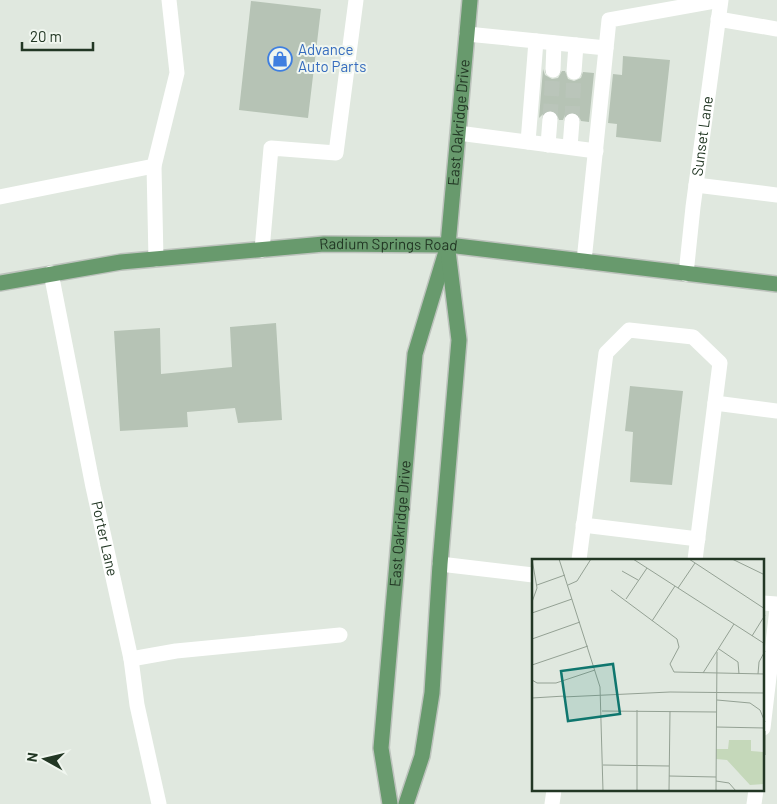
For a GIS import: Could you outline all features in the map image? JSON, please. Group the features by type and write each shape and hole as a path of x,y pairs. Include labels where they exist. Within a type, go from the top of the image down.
{"main road":[{"name":"East Oakridge Drive","path":"406,804 422,756 432,693 440,564 459,340 448,245 470,0"},
{"name":"Radium Springs Road","path":"0,283 121,262 324,244 448,245 777,284"},
{"name":"East Oakridge Drive","path":"390,804 381,748 415,354 448,245"}],"street":[{"path":"156,259 154,166 177,72 169,0"},
{"path":"262,250 271,148 336,153 356,0"},
{"path":"584,261 609,20 720,0"},
{"name":"Sunset Lane","path":"686,274 720,0"},
{"path":"718,19 777,29"},
{"path":"467,34 606,48"},
{"path":"528,142 536,41"},
{"path":"552,70 554,43"},
{"path":"574,72 576,45"},
{"path":"548,145 550,119"},
{"path":"570,148 572,121"},
{"path":"458,133 596,151"},
{"path":"0,197 154,166"},
{"path":"696,185 777,195"},
{"name":"Porter Lane","path":"51,273 93,487 132,659 137,705 159,804"},
{"path":"579,559 606,353 629,330 693,337 720,363 695,559"},
{"path":"715,403 777,411"},
{"path":"583,525 698,539"},
{"path":"440,564 532,575"},
{"path":"764,603 777,604"},
{"path":"764,720 777,609"},
{"path":"132,659 176,650 340,635"}],"building":[{"name":"Advance Auto Parts","path":"251,1 321,9 308,118 239,110"},
{"path":"623,56 670,60 661,142 616,137 617,124 608,123 613,74 622,75"},
{"path":"543,69 545,75 552,79 558,78 562,71 565,71 568,79 574,81 581,78 583,72 594,73 589,122 581,121 578,114 572,112 565,115 563,120 559,120 556,112 550,110 546,111 539,118"},
{"path":"276,323 282,420 238,423 235,408 187,412 188,427 120,431 114,331 160,328 161,374 232,367 230,327"},
{"path":"630,386 683,391 672,485 630,482 633,432 625,431"}],"tunnel":[{"path":"550,119 553,70"},
{"path":"572,121 574,72"}],"place":[{"name":"Advance Auto Parts","path":"280,59"}]}
